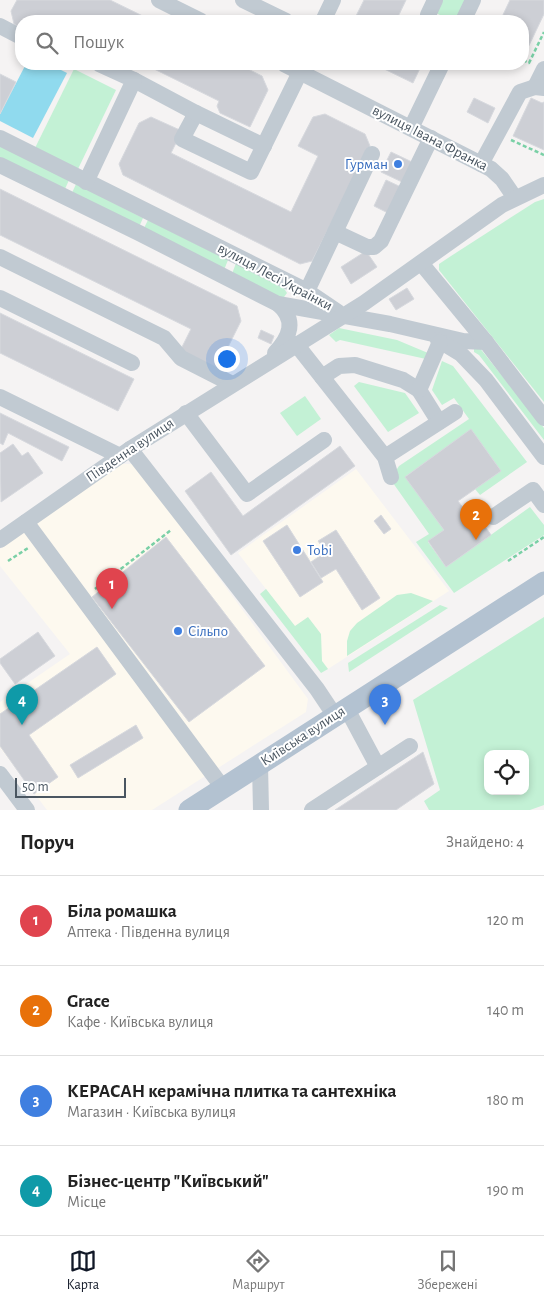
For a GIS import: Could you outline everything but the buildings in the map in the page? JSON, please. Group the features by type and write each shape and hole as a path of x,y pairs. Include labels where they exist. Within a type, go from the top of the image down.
{"main road":[{"name":"Київська вулиця","path":"189,810 544,582"}],"street":[{"path":"159,0 189,15"},
{"path":"243,0 274,15"},
{"path":"326,15 333,0"},
{"path":"428,15 435,0"},
{"path":"466,15 473,0"},
{"path":"0,26 15,34"},
{"path":"481,164 520,92 540,87 544,69"},
{"path":"112,70 264,146"},
{"path":"196,112 182,139 251,172 301,70"},
{"name":"вулиця Івана Франка","path":"306,70 411,128 491,169 502,178 515,198"},
{"path":"411,128 439,70"},
{"path":"86,182 134,80"},
{"name":"вулиця Лесі Українки","path":"0,138 306,291 345,316"},
{"path":"335,232 366,247 374,247 381,241 431,138"},
{"path":"306,291 372,154"},
{"name":"вулиця Лесі Українки","path":"0,165 278,304 345,316"},
{"path":"345,316 502,205 544,185"},
{"path":"0,257 164,338 181,358 232,384"},
{"path":"421,263 486,342 544,418"},
{"path":"278,304 292,297 293,290 290,283"},
{"path":"0,298 132,363"},
{"name":"Південна вулиця","path":"263,364 281,347 288,336 289,316 278,304"},
{"path":"345,316 434,338 486,342"},
{"name":"Південна вулиця","path":"0,540 125,452 263,364 345,316"},
{"path":"419,390 434,338"},
{"path":"434,338 461,354 486,380 544,457"},
{"path":"296,344 385,457 391,477"},
{"path":"322,377 339,366 355,365 403,380 419,390 439,422"},
{"path":"1,401 125,452 317,689 341,713 378,767"},
{"path":"385,457 455,412"},
{"path":"186,413 247,494 324,440"},
{"path":"493,517 533,490 544,505"},
{"path":"26,522 224,788"},
{"path":"312,810 410,746"},
{"path":"260,765 261,810"},
{"path":"0,774 27,810"}],"path":[{"path":"529,63 544,32"},
{"path":"507,138 544,155"},
{"path":"82,598 171,530"},
{"path":"508,561 544,537"},
{"path":"8,561 29,547"}],"shaded area":[{"path":"122,464 135,464 308,699 306,712 152,810 47,810 0,748 0,702 70,654 0,566 0,549"},
{"path":"356,469 449,591 328,669 238,553"}],"green space":[{"path":"440,0 467,0 460,15 440,15 434,12"},
{"path":"74,70 116,90 78,169 35,148"},
{"path":"0,145 69,180 65,189 0,157"},
{"path":"76,184 143,218 139,227 72,193"},
{"path":"544,199 544,402 439,270 439,264 535,202"},
{"path":"148,220 228,260 224,270 143,230"},
{"path":"236,263 283,287 287,293 284,297 278,298 232,274"},
{"path":"339,328 397,340 428,353 426,359 340,340 336,342 329,335"},
{"path":"479,347 544,428 544,440 479,355 474,352 474,348"},
{"path":"442,361 453,366 527,462 480,495 475,489 501,471 471,430 406,476 444,530 428,542 446,567 530,507 544,525 544,535 454,593 416,542 429,534 393,483 395,472 399,466 469,419 454,398 442,405 432,390"},
{"path":"359,382 405,393 419,413 388,432 354,386"},
{"path":"305,396 321,419 297,436 280,413"},
{"path":"266,589 295,626 308,617 321,634 322,661 328,669 321,673 260,594"},
{"path":"411,593 433,601 347,656 347,641 350,631 357,623 397,595"},
{"path":"440,605 448,608 349,672 348,663"},
{"path":"544,617 544,805 530,810 429,810 424,801 440,790 413,700"}],"water":[{"path":"23,70 61,70 67,73 33,138 0,121 0,114"}],"place":[{"name":"Гурман","path":"398,164"},
{"name":"Grace","path":"476,540"},
{"name":"Tobi","path":"297,550"},
{"name":"Біла ромашка","path":"112,609"},
{"name":"Сільпо","path":"178,631"},
{"name":"Бізнес-центр \"Київський\"","path":"22,725"},
{"name":"КЕРАСАН керамічна плитка та сантехніка","path":"385,725"}]}
